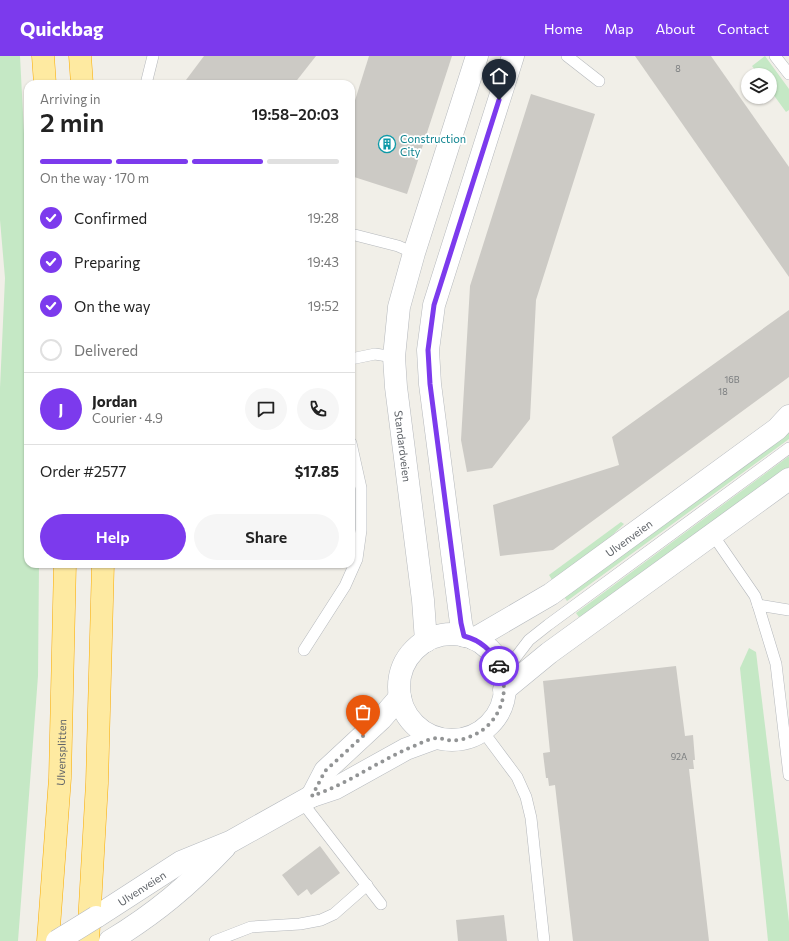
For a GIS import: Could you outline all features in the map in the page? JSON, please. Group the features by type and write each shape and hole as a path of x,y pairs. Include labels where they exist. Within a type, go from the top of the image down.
{"highway":[{"path":"43,56 45,80"},
{"path":"80,56 82,80"},
{"name":"Ulvensplitten","path":"48,941 60,778 65,568"},
{"path":"88,941 98,783 103,568"}],"main road":[{"name":"Standardveien","path":"426,641 423,600 396,387 394,357 399,307 414,253 477,56"},
{"path":"469,637 443,635 426,641 413,651 404,664 400,679 400,697 403,708 411,721 424,732 436,738 457,740 468,738 482,730 497,715 503,700 504,682 497,660 489,650 469,637 461,623 430,384 429,344 434,305 513,56"},
{"name":"Ulvenveien","path":"469,637 551,594 785,421"},
{"path":"504,682 549,653 713,535 789,478"},
{"path":"307,799 325,771 381,719 400,697"},
{"name":"Ulvenveien","path":"57,941 181,862 230,842 307,799 336,788 406,750 436,738"},
{"name":"Ulvenveien","path":"120,938 160,909 194,880 230,842"},
{"path":"96,917 120,938"},
{"path":"92,941 96,917"}],"lane":[{"path":"147,80 153,56"},
{"path":"566,56 599,81"},
{"path":"775,56 789,74"},
{"path":"355,235 398,246 414,253"},
{"path":"355,357 375,354 394,357"},
{"name":"Ulvenveien","path":"504,682 529,640 789,448"},
{"path":"355,461 361,488 361,530 355,564"},
{"path":"713,535 755,596 758,605 784,690 789,775"},
{"path":"304,650 345,586 353,568"},
{"path":"758,605 789,610"},
{"path":"482,730 517,778 526,797 531,818 544,941"},
{"path":"307,799 381,904"},
{"path":"215,941 251,927 300,924 321,920 334,914 367,885"}],"green space":[{"path":"0,56 20,56 24,134 24,568 39,568 38,676 18,941 0,941 0,388 5,278 0,220"},
{"path":"765,56 774,68 754,68 752,66"},
{"path":"777,72 789,89 789,110 786,112 777,100"},
{"path":"789,429 789,439 567,601 563,595"},
{"path":"789,456 789,467 581,620 576,613"},
{"path":"621,522 624,524 587,559 554,583 549,575"},
{"path":"749,648 756,652 789,922 789,941 768,941 740,668"}],"building":[{"path":"204,56 316,56 297,80 186,80"},
{"name":"Construction City","path":"369,56 452,56 407,194 355,177 355,100"},
{"path":"635,56 711,56 741,99 741,104 745,104 789,167 789,277"},
{"path":"531,94 595,114 536,300 530,419 492,468 467,472 461,440 470,286"},
{"path":"789,310 789,377 553,550 500,556 493,505 619,465 612,437"},
{"path":"676,666 685,736 693,735 695,760 693,760 694,769 689,769 709,941 573,941 555,785 549,786 548,778 546,778 543,753 550,752 543,681"},
{"path":"320,846 340,873 311,895 307,889 298,896 282,875"},
{"path":"504,915 507,941 458,941 456,920"}],"way so far":[{"path":"363,736 325,771 312,796 336,788 382,762 406,750 436,738 457,740 468,738 482,730 497,715 503,700 503,674 499,666"}],"place":[{"name":"Construction City","path":"387,144"}],"route":[{"path":"499,100 434,305 428,350 430,384 461,623 464,636 474,639 489,650 497,660 499,666"}]}
